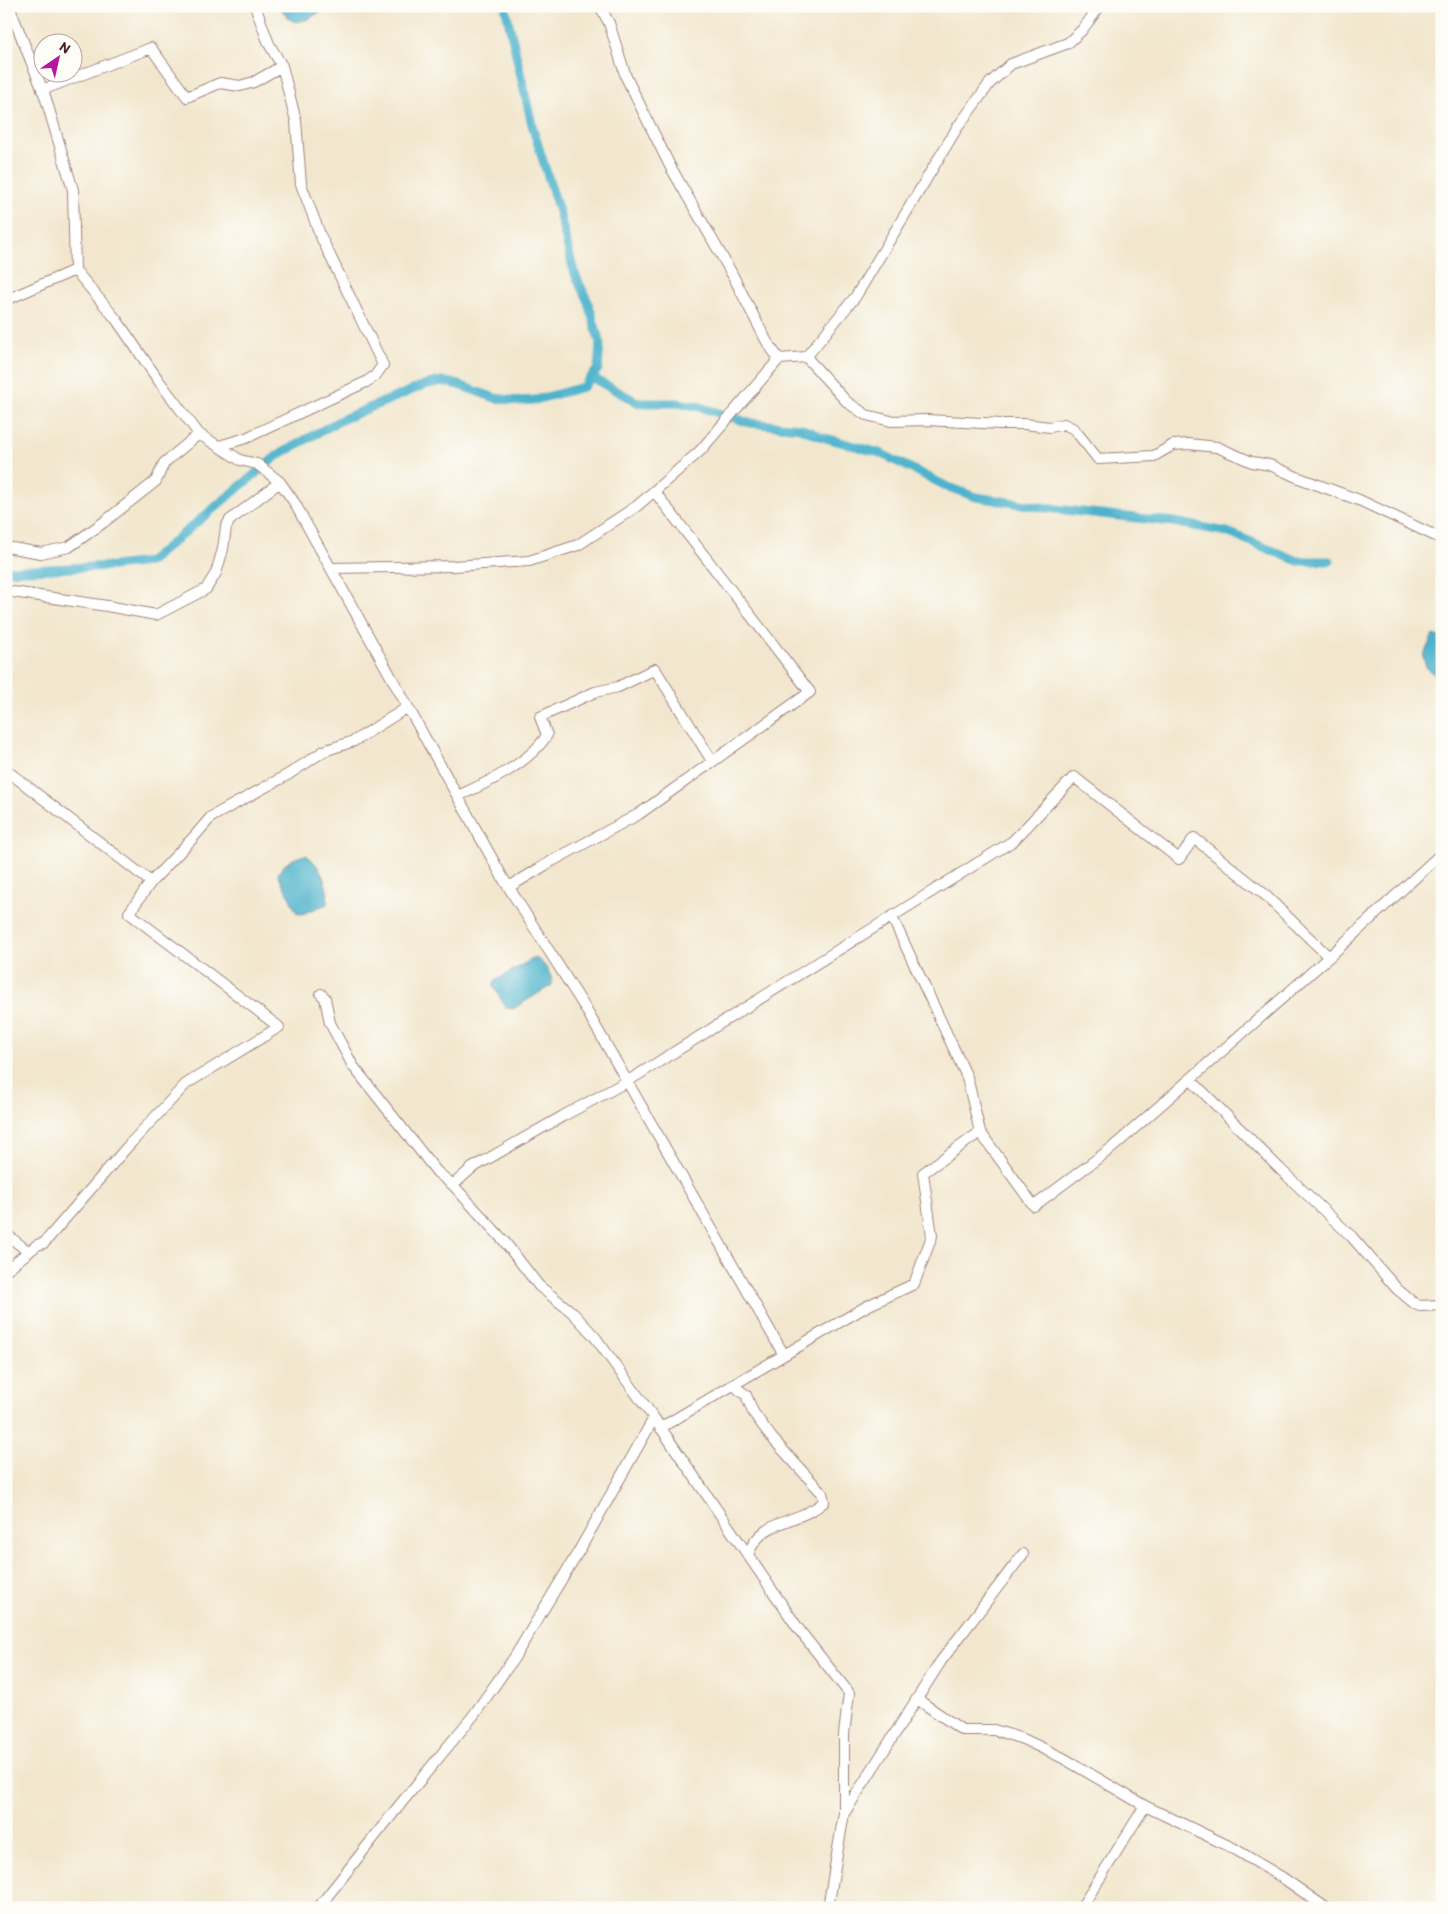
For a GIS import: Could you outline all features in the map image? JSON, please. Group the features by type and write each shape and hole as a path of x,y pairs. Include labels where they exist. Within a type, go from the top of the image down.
{"street":[{"path":"9,6 42,90 73,190 75,270 116,319 159,381 200,434 240,460 257,464 280,482 294,502 509,887 584,1006 628,1081 784,1356"},
{"path":"219,446 246,438 366,382 375,376 383,365 321,237 301,184 296,121 282,66 269,44 255,6"},
{"path":"600,6 609,23 626,77 670,166 731,272 767,342 779,359"},
{"path":"331,568 453,566 529,561 578,546 637,506 700,451 779,359 806,357 856,296 957,128 990,83 1011,64 1068,43 1082,30 1100,6"},
{"path":"42,90 151,48 187,96 220,83 240,86 254,82 282,66"},
{"path":"6,300 75,270"},
{"path":"806,357 847,402 866,415 890,421 927,420 1024,424 1050,427 1064,424 1074,429 1098,459 1154,456 1173,445 1189,444 1217,447 1252,462 1270,465 1359,500 1442,539"},
{"path":"6,547 41,553 69,547 156,481 164,464 200,434"},
{"path":"6,591 156,615 206,589 216,573 223,549 226,528 230,520 280,482"},
{"path":"509,887 552,861 639,814 810,692 654,490"},
{"path":"458,796 488,782 529,755 547,735 540,717 595,692 618,687 655,669 712,761"},
{"path":"6,1270 37,1245 44,1243 128,1146 186,1084 279,1027 129,913 151,882 211,817 289,774 324,751 354,741 408,707"},
{"path":"6,770 151,882"},
{"path":"453,1186 472,1168 628,1081 1013,840 1074,777 1179,859 1194,838 1264,894 1329,957"},
{"path":"892,917 967,1077 980,1132 1034,1206 1113,1147 1329,957 1442,853"},
{"path":"321,994 324,998 330,1023 353,1066 437,1172 453,1186 504,1241 539,1286 572,1312 595,1337 654,1418 800,1631 849,1693 844,1734 844,1813 828,1908"},
{"path":"1190,1079 1280,1169 1352,1237 1397,1289 1414,1304 1420,1306 1442,1305"},
{"path":"660,1428 867,1306 914,1284 932,1236 922,1173 980,1132"},
{"path":"6,1234 29,1252"},
{"path":"737,1383 738,1389 746,1395 753,1412 772,1438 822,1493 824,1502 817,1508 767,1529 751,1545 748,1555"},
{"path":"318,1908 473,1716 514,1658 580,1549 654,1418"},
{"path":"844,1813 942,1661 1023,1554"},
{"path":"917,1699 962,1730 994,1730 1023,1739 1063,1758 1145,1806 1233,1848 1283,1878 1326,1908"},
{"path":"1081,1908 1145,1806"}],"water":[{"path":"279,6 331,6 306,20 295,22 288,18"},
{"path":"1433,635 1442,638 1442,682 1426,667 1423,656"},
{"path":"306,855 320,870 328,897 327,904 302,914 297,913 278,874 290,861"},
{"path":"534,958 538,959 547,969 552,985 513,1009 506,1008 493,985 495,981"}],"waterway":[{"path":"6,571 113,566 149,562 278,455 341,420 424,385 442,381 495,398 518,401 535,400 583,387 598,369 600,343 588,302 574,272 558,208 533,129 505,6"},
{"path":"591,377 639,403 677,403 697,406 750,423 800,428 822,437 880,453 948,487 976,497 1047,508 1173,522 1227,532 1298,561 1330,561"}]}
